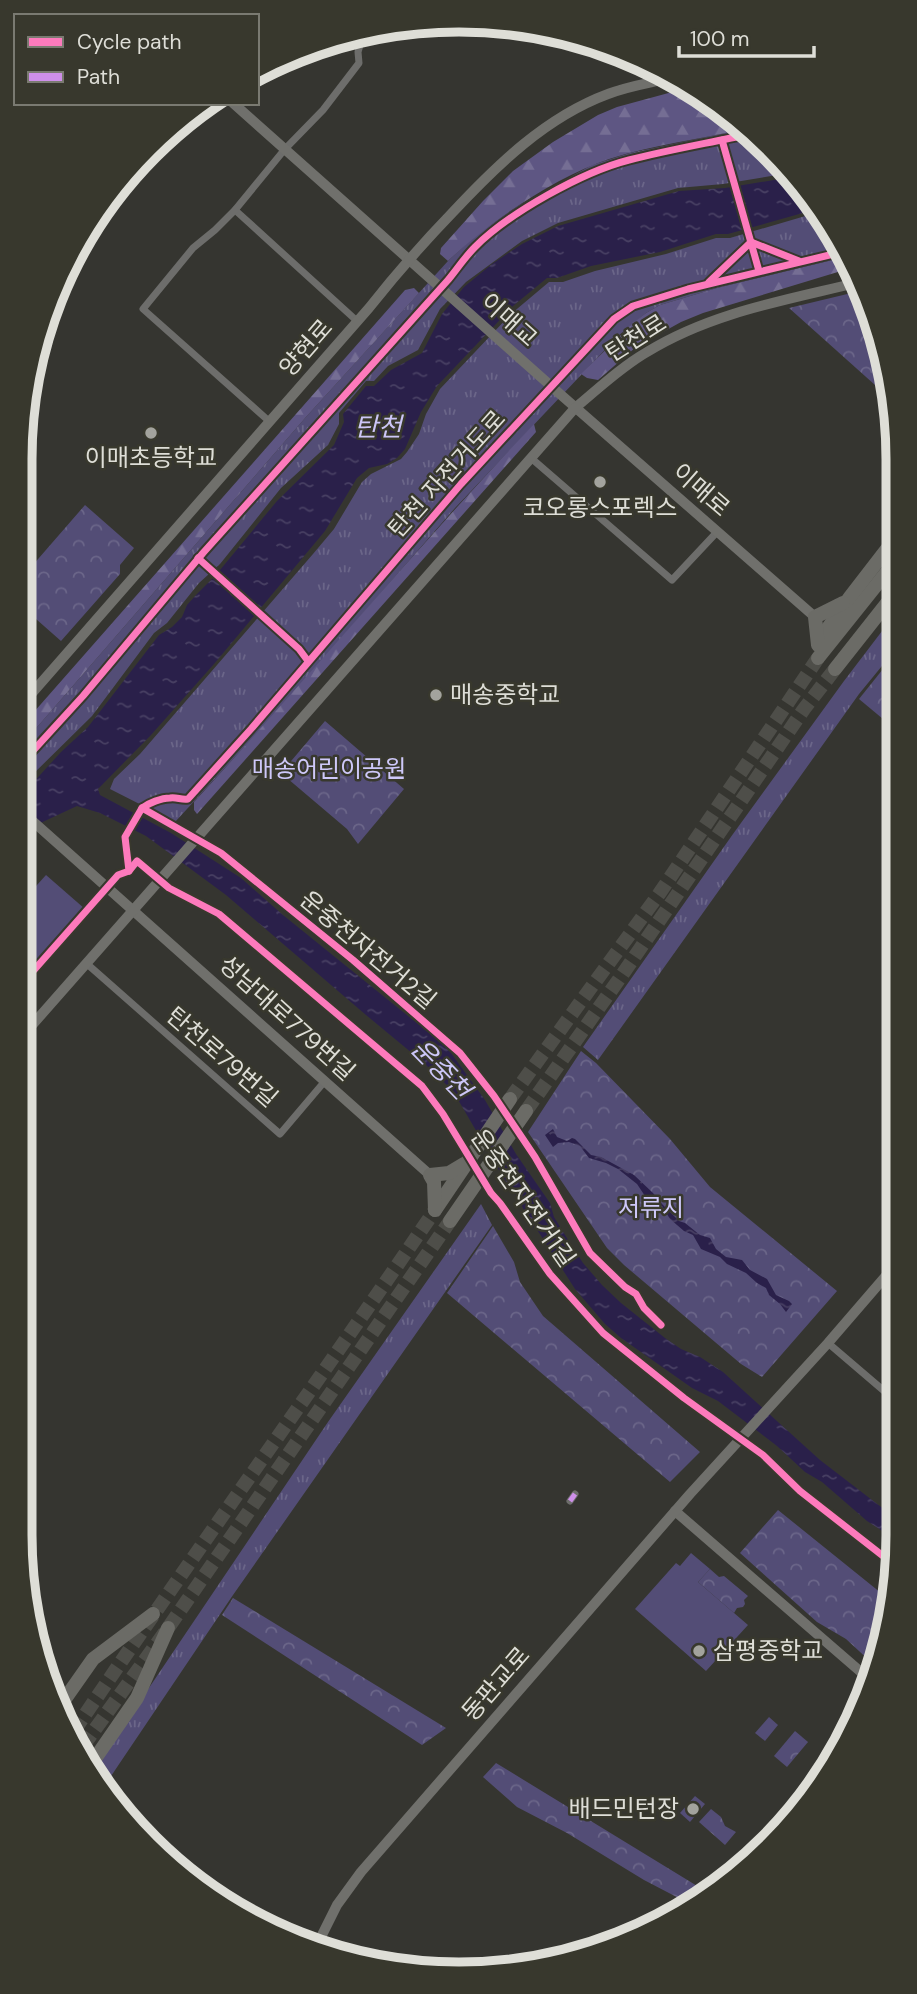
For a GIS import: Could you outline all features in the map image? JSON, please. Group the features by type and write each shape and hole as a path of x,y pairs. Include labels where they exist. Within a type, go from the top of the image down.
{"highway":[{"path":"818,642 886,550"},
{"path":"849,597 840,606 816,617 818,642 815,661 886,573"},
{"path":"835,669 886,604"},
{"path":"868,627 886,609"},
{"path":"430,1175 434,1182 435,1210 450,1179 468,1162 507,1102"},
{"path":"450,1222 526,1111"},
{"path":"430,1175 450,1179"},
{"path":"64,1700 93,1659 153,1614"},
{"path":"95,1758 137,1698 168,1628"}],"main road":[{"name":"양현로","path":"32,693 409,259 481,182 538,133 583,106 609,93 657,81"},
{"path":"235,105 409,259"},
{"name":"이매교","path":"409,259 559,394"},
{"name":"탄천로","path":"134,909 575,408 631,362 690,329 736,312 848,285"},
{"name":"이매로","path":"559,394 816,617"},
{"name":"성남대로779번길","path":"32,820 430,1175"},
{"path":"32,1025 134,909"},
{"path":"828,1343 886,1276"},
{"name":"동판교로","path":"320,1940 337,1905 361,1872 675,1511 828,1343"},
{"path":"675,1511 863,1674"}],"street":[{"path":"270,422 143,309 193,248 235,210 285,149 329,103 359,63 361,43"},
{"path":"235,210 357,321"},
{"path":"531,458 672,580 717,532"},
{"name":"탄천로79번길","path":"86,963 280,1134 325,1081"},
{"path":"828,1343 886,1393"}],"green space":[{"path":"676,91 733,131 642,150 588,167 545,189 503,216 448,261 440,254 441,248 513,171 553,142 617,107"},
{"path":"733,132 778,175 678,188 558,223 522,241 466,282 440,309 418,350 388,366 374,381 366,381 339,413 339,424 328,445 281,488 220,564 199,583 167,623 154,633 92,716 32,775 32,733 306,417 448,261 476,235 518,206 592,165 630,153"},
{"path":"809,215 835,259 717,288 660,305 646,313 618,336 455,508 282,706 175,822 110,789 114,779 140,754 334,529 362,482 371,474 401,459 407,452 419,434 426,414 440,389 511,314 549,282 563,282 716,238 730,238"},
{"path":"835,259 841,271 681,322 636,347 598,380 581,374 646,313 660,305"},
{"path":"414,288 419,293 306,417 32,733 32,714 405,290"},
{"path":"852,293 871,348 880,389 789,308"},
{"path":"534,424 536,432 197,814 194,802"},
{"path":"85,505 134,548 120,565 120,574 61,641 32,615 32,566"},
{"path":"886,626 886,661 859,694 598,1060 583,1047"},
{"path":"886,665 886,722 859,699"},
{"name":"매송어린이공원","path":"325,721 404,789 358,844 347,829 281,773"},
{"path":"46,875 85,909 32,969 32,891"},
{"name":"저류지","path":"581,1051 670,1139 710,1187 837,1291 762,1377 741,1364 607,1248 528,1132"},
{"path":"481,1204 492,1225 233,1595 108,1780 98,1764 328,1422"},
{"path":"493,1226 514,1262 520,1282 543,1316 700,1452 670,1482 447,1293"},
{"path":"778,1510 882,1593 867,1659 846,1639 817,1622 740,1553"},
{"path":"691,1553 710,1569 698,1582 748,1625 706,1671 635,1609 676,1563 680,1566"},
{"path":"710,1569 719,1577 724,1576 748,1596 743,1607 737,1608 734,1613 698,1582"},
{"path":"233,1598 446,1728 422,1745 222,1615"},
{"path":"769,1717 778,1725 765,1741 755,1733"},
{"path":"795,1731 808,1742 787,1767 774,1756"},
{"path":"496,1763 700,1888 681,1899 517,1807 483,1777"},
{"name":"배드민턴장","path":"695,1796 705,1804 690,1822 680,1813"},
{"path":"711,1809 721,1817 725,1826 736,1832 725,1845 699,1822"}],"water":[{"name":"탄천","path":"781,179 807,212 728,234 716,234 660,252 591,266 557,278 547,278 513,306 437,386 421,412 405,449 397,458 387,464 369,468 357,478 325,531 214,664 151,735 98,789 100,795 171,833 241,878 451,1053 485,1100 516,1154 550,1203 554,1217 583,1263 602,1285 665,1338 723,1372 820,1460 886,1511 886,1534 718,1401 692,1388 605,1324 575,1289 536,1228 532,1227 520,1202 453,1091 424,1063 226,895 146,836 100,813 77,806 32,827 32,784 88,727 159,635 182,617 187,605 215,576 277,501 334,445 344,422 343,414 366,386 374,386 391,370 422,353 442,314 464,287 522,244 558,226 679,191 725,188"},
{"path":"553,1129 557,1137 567,1141 575,1139 591,1155 601,1157 634,1175 679,1221 700,1235 710,1238 716,1249 726,1257 742,1260 750,1270 767,1279 776,1295 792,1304 786,1312 769,1295 766,1288 746,1273 701,1249 693,1235 670,1219 662,1206 645,1196 637,1184 618,1169 589,1158 580,1146 569,1142 558,1143 553,1147 545,1135"}],"tunnel":[{"path":"510,1099 659,894 818,658"},
{"path":"526,1111 804,709 835,669"},
{"path":"77,1726 435,1210"},
{"path":"86,1742 450,1221"}],"marked path":[{"path":"570,1501 575,1494"}],"cycle path":[{"path":"32,752 83,696 203,553 489,234 547,195 610,166 739,136"},
{"path":"722,140 759,271"},
{"path":"709,282 751,242 799,261"},
{"name":"탄천 자전거도로","path":"32,972 118,875 129,871 125,837 142,808 163,799 188,799 461,484 614,319 633,306 688,289 833,254"},
{"path":"198,558 299,649 308,661"},
{"name":"운중천자전거2길","path":"142,808 221,853 353,960 460,1053 494,1096 535,1157 590,1253 636,1294 644,1308 661,1325"},
{"name":"운중천자전거1길","path":"129,871 137,861 169,888 219,914 422,1086 443,1114 491,1193 550,1274 603,1333 684,1398 763,1455 800,1491 885,1558"}],"place":[{"name":"이매초등학교","path":"151,433"},
{"name":"코오롱스포렉스","path":"600,482"},
{"name":"매송중학교","path":"436,695"},
{"name":"삼평중학교","path":"699,1651"},
{"name":"배드민턴장","path":"693,1809"}],"water label":[{"name":"운중천","path":"441,1069"}]}
